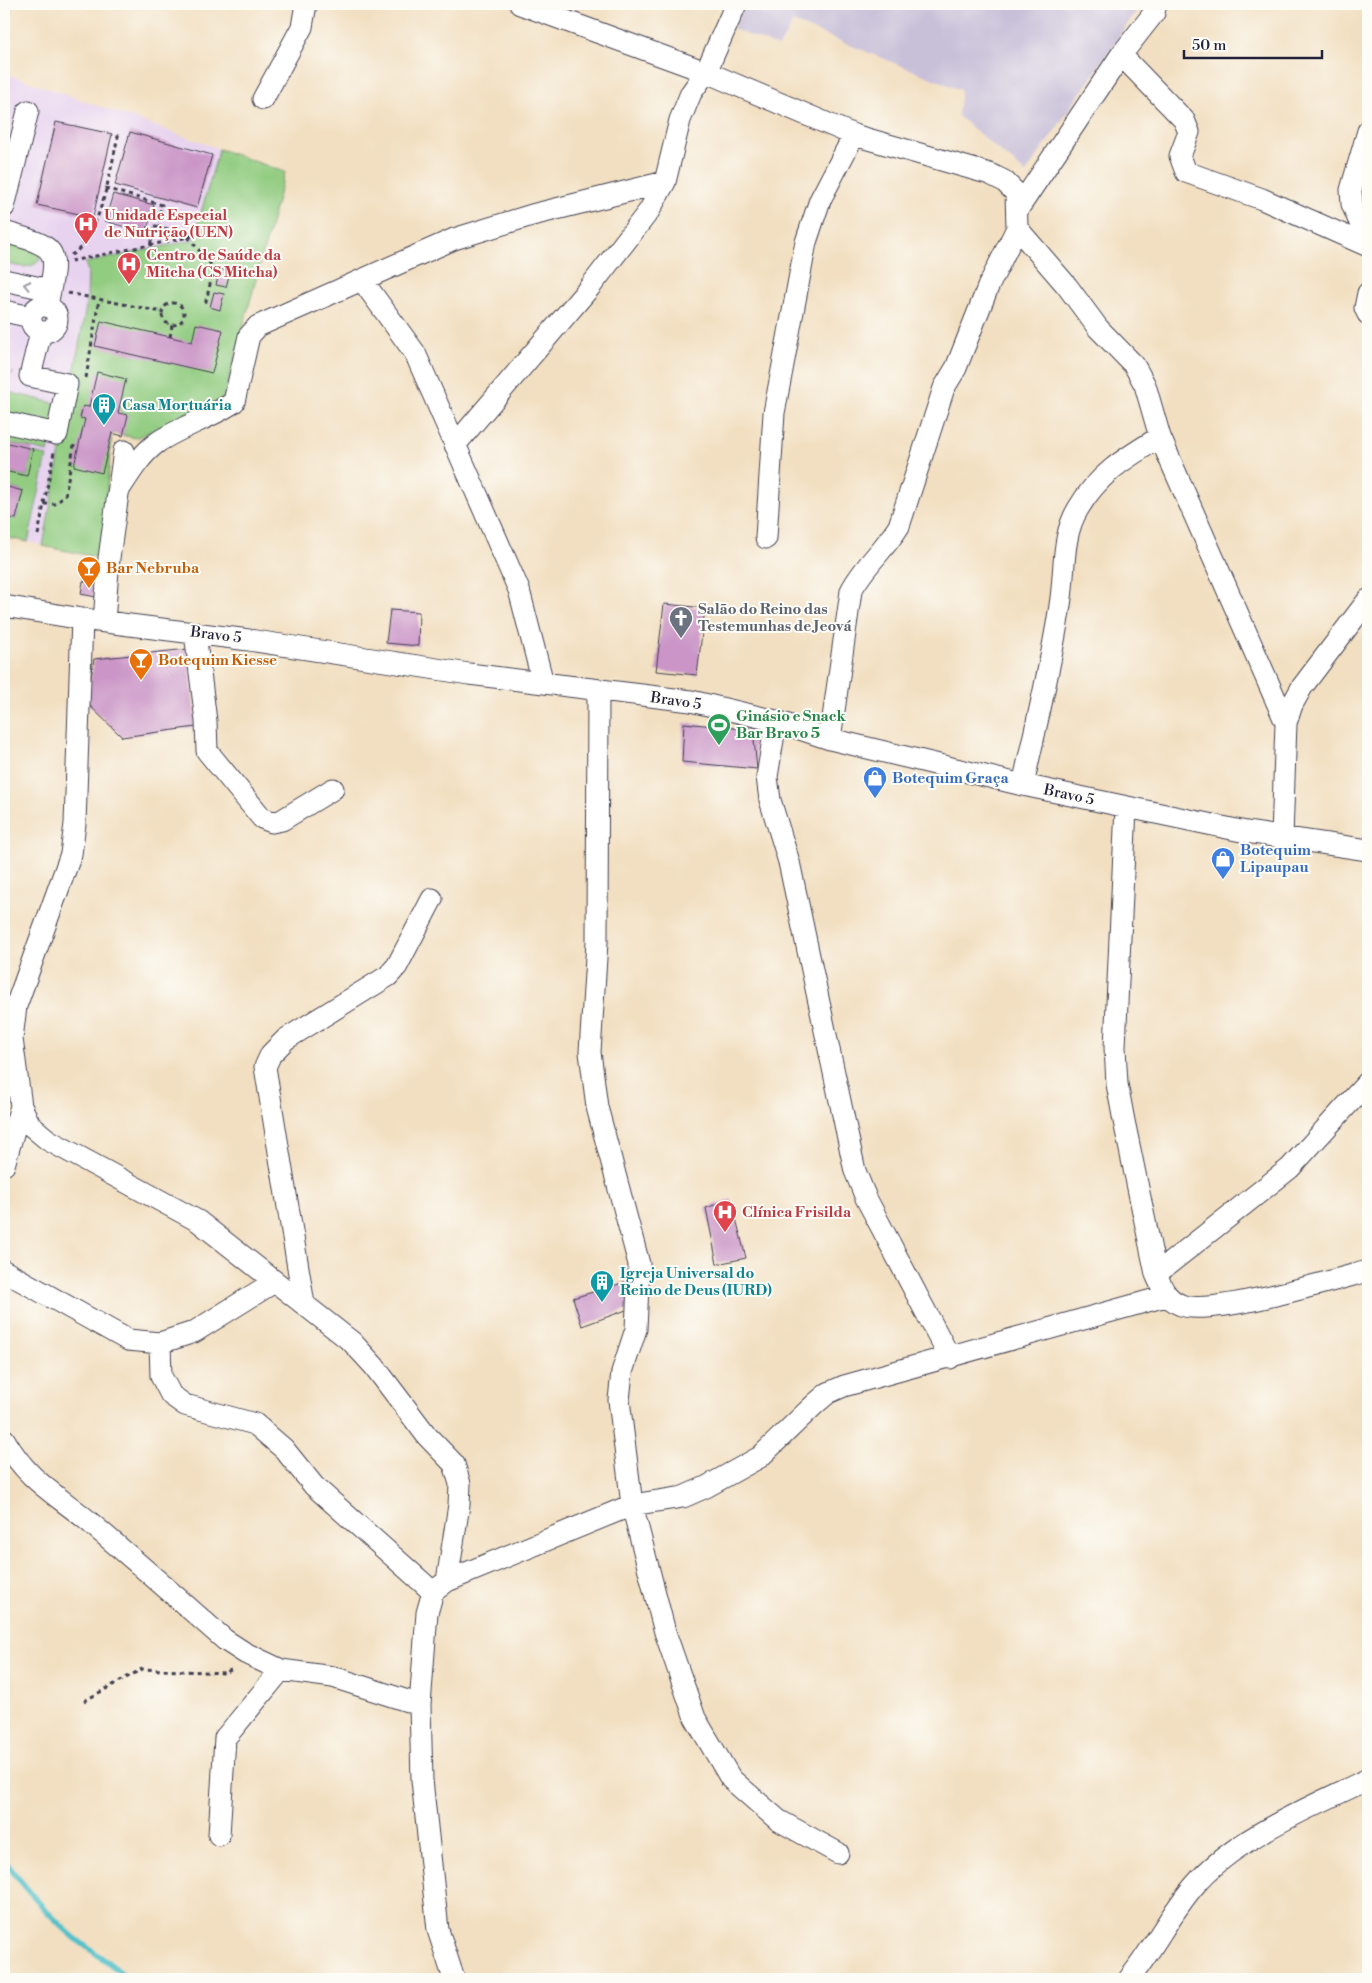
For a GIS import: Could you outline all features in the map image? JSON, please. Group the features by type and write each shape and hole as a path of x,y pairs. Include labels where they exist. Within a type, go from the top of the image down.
{"street":[{"path":"263,99 297,39 302,27 306,4"},
{"path":"520,4 706,72 854,135 990,174 1004,181 1016,194 1017,218 1098,328 1134,365 1145,384 1160,437 1286,724"},
{"path":"455,445 590,288 649,211 664,182 680,120 691,93 706,72 736,4"},
{"path":"830,740 851,591 856,579 890,540 899,526 944,388 956,368 1017,218 1121,55 1154,13 1156,4"},
{"path":"1121,55 1184,120 1189,132 1180,156 1186,172 1262,199 1368,246"},
{"path":"4,207 28,111"},
{"path":"1368,131 1351,190 1352,204 1368,242"},
{"path":"766,538 774,413 806,242 820,200 854,135"},
{"path":"119,490 137,462 158,442 220,412 234,402 249,336 258,326 454,239 532,215 664,182"},
{"path":"4,232 37,241 49,248 56,265 42,311 30,376 67,384 57,434 8,423"},
{"path":"4,280 42,311"},
{"path":"362,280 415,353 519,590 543,683"},
{"path":"1368,293 1365,308 1368,314"},
{"path":"4,310 42,311"},
{"path":"1024,785 1061,599 1067,536 1077,510 1097,481 1118,463 1160,437"},
{"path":"104,621 109,558 124,451"},
{"path":"1282,837 1286,724 1292,705 1302,687 1368,600"},
{"name":"Bravo 5","path":"4,606 82,619 195,633 598,691 691,701 776,721 830,740 1024,785 1282,837 1368,850"},
{"path":"82,619 75,824 70,854 16,1006 12,1039 21,1106 30,1125 48,1140 198,1221 352,1342 374,1366 428,1436 454,1464 460,1484 459,1505 440,1587 427,1612 420,1705 422,1780 438,1930 454,1979"},
{"path":"195,633 206,721 206,751 262,818 272,822 282,820 333,789"},
{"path":"598,691 597,942 590,1052 598,1107 639,1264 636,1329 622,1372 619,1400 632,1505 665,1632 694,1718 731,1779 778,1820 838,1853"},
{"path":"776,721 767,776 770,800 789,862 855,1171 866,1198 950,1358"},
{"path":"1126,807 1115,1047 1116,1075 1156,1274 1166,1296 1182,1306 1214,1306 1269,1296 1368,1271"},
{"path":"304,1304 265,1068 271,1054 286,1039 388,976 397,966 432,899"},
{"path":"1156,1274 1290,1168 1368,1082"},
{"path":"4,1165 21,1106"},
{"path":"4,1271 128,1340 160,1343 194,1332 274,1282"},
{"path":"440,1587 632,1505 684,1497 706,1487 760,1457 828,1393 844,1386 950,1358 1019,1335 1131,1307 1166,1296"},
{"path":"160,1343 161,1376 171,1395 185,1405 255,1424 284,1449 314,1486 440,1587"},
{"path":"4,1439 16,1460 34,1480 91,1523 225,1640 257,1659 281,1670 333,1677 420,1705"},
{"path":"219,1835 225,1738 281,1670"},
{"path":"1128,1979 1141,1965 1166,1922 1195,1884 1241,1844 1368,1779"}],"path":[{"path":"56,265 80,250 97,219 119,132"},
{"path":"105,188 162,205 149,245"},
{"path":"56,265 194,236 156,226"},
{"path":"188,238 214,268 205,305"},
{"path":"168,304 176,304 181,307 183,314 182,320 172,325 163,319 162,312 168,304"},
{"path":"42,311 162,312"},
{"path":"170,337 172,325"},
{"path":"38,535 57,434"},
{"path":"84,1701 142,1669 224,1673 257,1659"}],"shaded area":[{"path":"745,4 1141,4 1026,173 958,116 961,90 793,22 779,47 733,29"},
{"name":"Centro de Saúde da Mitcha (CS Mitcha)","path":"4,73 285,172 136,438 112,433 101,558 4,537"}],"green space":[{"path":"219,149 285,172 224,398 136,438 112,433 101,558 43,546 87,301 88,271 85,263 193,240"},
{"path":"4,239 38,252 40,260 27,267 4,263"},
{"path":"4,391 58,404 48,452 4,442"},
{"path":"32,453 47,456 28,542 4,537 4,517 16,519 23,491 4,486 4,471 27,476"}],"building":[{"path":"56,122 112,134 93,217 37,205"},
{"path":"130,132 212,155 197,208 115,185"},
{"path":"113,194 154,205 146,233 105,221"},
{"path":"220,269 230,272 226,287 216,285"},
{"path":"214,292 224,294 220,310 210,307"},
{"path":"101,321 192,342 196,324 223,330 212,373 95,346"},
{"name":"Casa Mortuária","path":"97,372 126,379 118,413 128,415 123,436 112,433 102,473 74,466 85,419 80,418 83,406 89,407"},
{"path":"4,442 33,449 27,476 4,471"},
{"path":"4,486 23,491 16,519 4,517"},
{"name":"Bar Nebruba","path":"83,581 98,584 96,597 81,594"},
{"name":"Salão do Reino das Testemunhas de Jeová","path":"664,604 705,608 697,675 656,671"},
{"path":"390,610 419,612 418,646 386,643"},
{"name":"Botequim Kiesse","path":"188,649 196,727 122,737 87,703 94,659"},
{"name":"Ginásio e Snack Bar Bravo 5","path":"684,723 753,730 757,769 682,762"},
{"name":"Clínica Frisilda","path":"731,1199 746,1258 717,1264 706,1208"},
{"name":"Igreja Universal do Reino de Deus (IURD)","path":"629,1281 629,1309 582,1326 573,1298"}],"waterway":[{"path":"4,1860 59,1924 128,1979"}],"place":[{"name":"Unidade Especial de Nutrição (UEN)","path":"86,245"},
{"name":"Centro de Saúde da Mitcha (CS Mitcha)","path":"129,285"},
{"name":"Casa Mortuária","path":"104,426"},
{"name":"Bar Nebruba","path":"89,589"},
{"name":"Salão do Reino das Testemunhas de Jeová","path":"681,639"},
{"name":"Botequim Kiesse","path":"141,681"},
{"name":"Ginásio e Snack Bar Bravo 5","path":"719,746"},
{"name":"Botequim Graça","path":"875,799"},
{"name":"Botequim Lipaupau","path":"1223,880"},
{"name":"Clínica Frisilda","path":"725,1233"},
{"name":"Igreja Universal do Reino de Deus (IURD)","path":"602,1303"}]}
